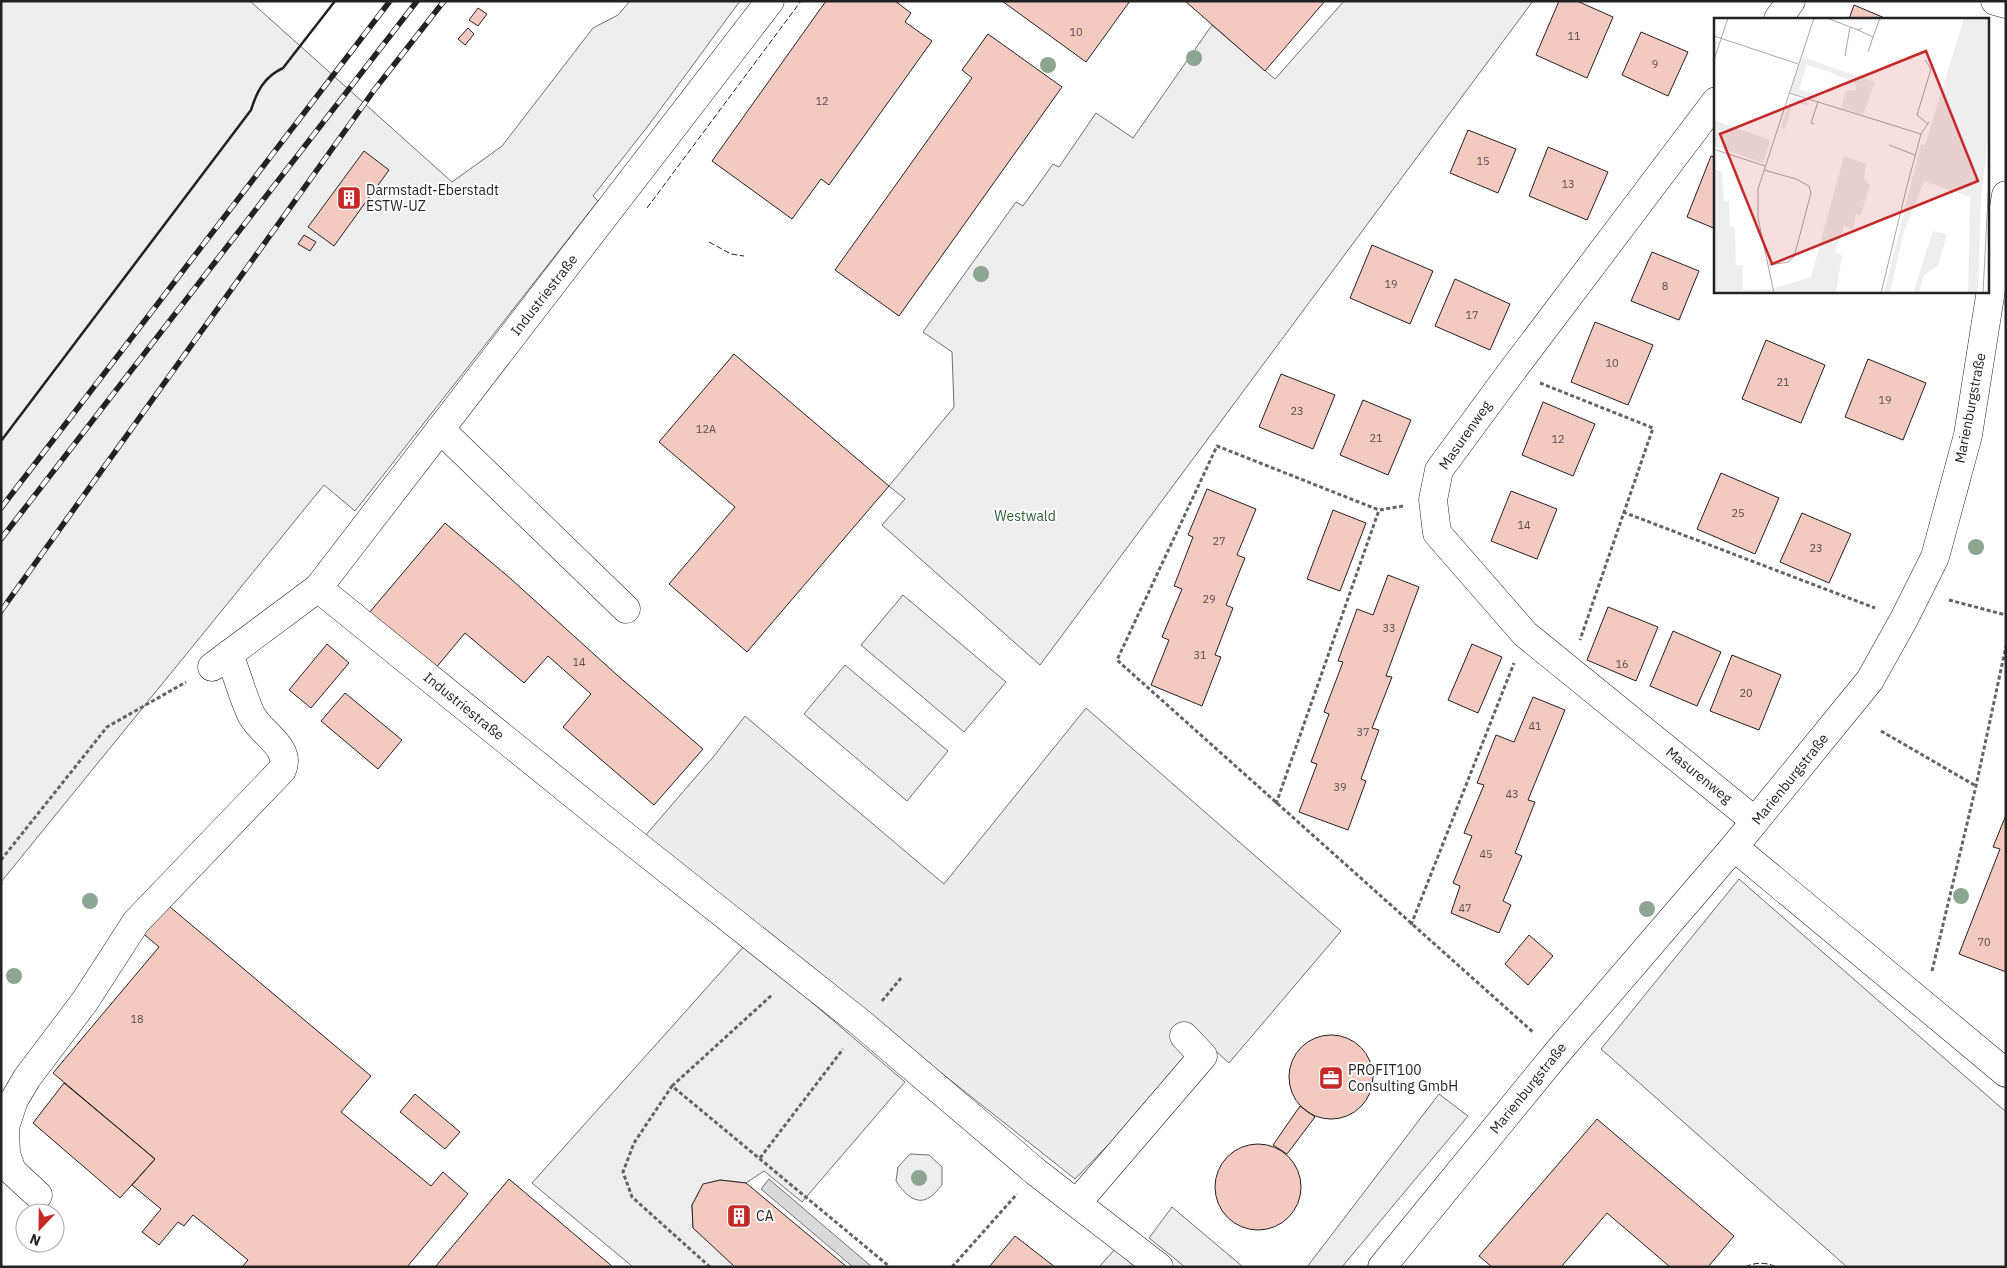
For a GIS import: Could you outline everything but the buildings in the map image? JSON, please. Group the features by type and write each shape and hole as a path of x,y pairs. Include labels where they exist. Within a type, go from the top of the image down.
{"street":[{"name":"Industriestraße","path":"220,660 318,588 770,1"},
{"path":"1779,18 1791,1"},
{"path":"1995,1 2006,4"},
{"name":"Masurenweg","path":"1714,104 1439,470 1433,500 1437,533 1525,634 1755,821"},
{"name":"Marienburgstraße","path":"1382,1267 1557,1053 1755,821 1870,680 1936,557 1968,435 2006,195"},
{"path":"440,429 626,608"},
{"name":"Industriestraße","path":"318,588 610,824 862,1024 1036,1172 1159,1267"},
{"path":"38,1195 12,1170 6,1154 4,1127 14,1100 27,1078 85,1001 136,922 282,770 286,762 284,753 252,716 220,660"},
{"path":"1734,846 2006,1073"},
{"path":"1077,1203 1204,1056 1184,1036"}],"path":[{"path":"1512,371 1653,428 1570,669"},
{"path":"1433,500 1379,510 1217,446 1117,660 1411,925 1557,1053"},
{"path":"1276,804 1379,510"},
{"path":"1623,512 1904,619"},
{"path":"1918,591 2006,616"},
{"path":"1411,925 1525,634"},
{"path":"1924,1006 1976,786 2006,646"},
{"path":"1,860 106,726 220,660"},
{"path":"1881,730 1976,786"},
{"path":"710,1267 632,1196 623,1172 634,1143 672,1086 796,973"},
{"path":"760,1158 862,1024"},
{"path":"672,1086 890,1267"},
{"path":"952,1267 1036,1172"}],"green space":[{"path":"1,1 250,1 452,182 502,146 593,28 618,15 630,1 740,1 648,126 593,196 598,201 355,511 324,485 1,882"},
{"name":"Westwald","path":"1344,1 1533,1 1040,665 882,525 905,499 889,486 954,407 952,352 923,332 1016,202 1023,206 1053,164 1059,167 1096,113 1133,138 1212,25 1275,79"},
{"path":"903,595 1006,682 964,732 861,645"},
{"path":"845,665 948,751 907,801 804,714"},
{"path":"1739,879 2006,1112 2006,1267 1847,1267 1601,1049"},
{"path":"745,945 905,1082 802,1202 764,1171 746,1183 720,1180 703,1185 692,1205 693,1228 738,1267 633,1267 532,1183"},
{"path":"1439,1094 1468,1116 1342,1267 1307,1267"},
{"path":"910,1154 929,1155 942,1167 942,1185 933,1195 925,1200 910,1197 896,1181 898,1167"},
{"path":"1172,1207 1243,1267 1185,1267 1149,1238"},
{"path":"1115,1249 1135,1267 1099,1267"}],"shaded area":[{"path":"1086,708 1341,931 1229,1063 1207,1043 1075,1179 644,837 714,756 745,716 944,884"},
{"path":"769,1179 872,1267 853,1267 761,1189"}],"railway":[{"path":"1,508 390,1"},
{"path":"1,539 417,1"},
{"path":"1,611 375,89 444,1"}],"fence":[{"path":"647,208 801,1"},
{"path":"709,242 731,254 744,256"},
{"path":"1745,1267 1761,1263 1776,1267"}],"wall":[{"path":"1,441 251,110 262,85 283,68 335,1"}],"place":[{"name":"Darmstadt-Eberstadt ESTW-UZ","path":"349,198"},
{"name":"PROFIT100 Consulting GmbH","path":"1331,1078"},
{"name":"CA","path":"739,1216"}]}
